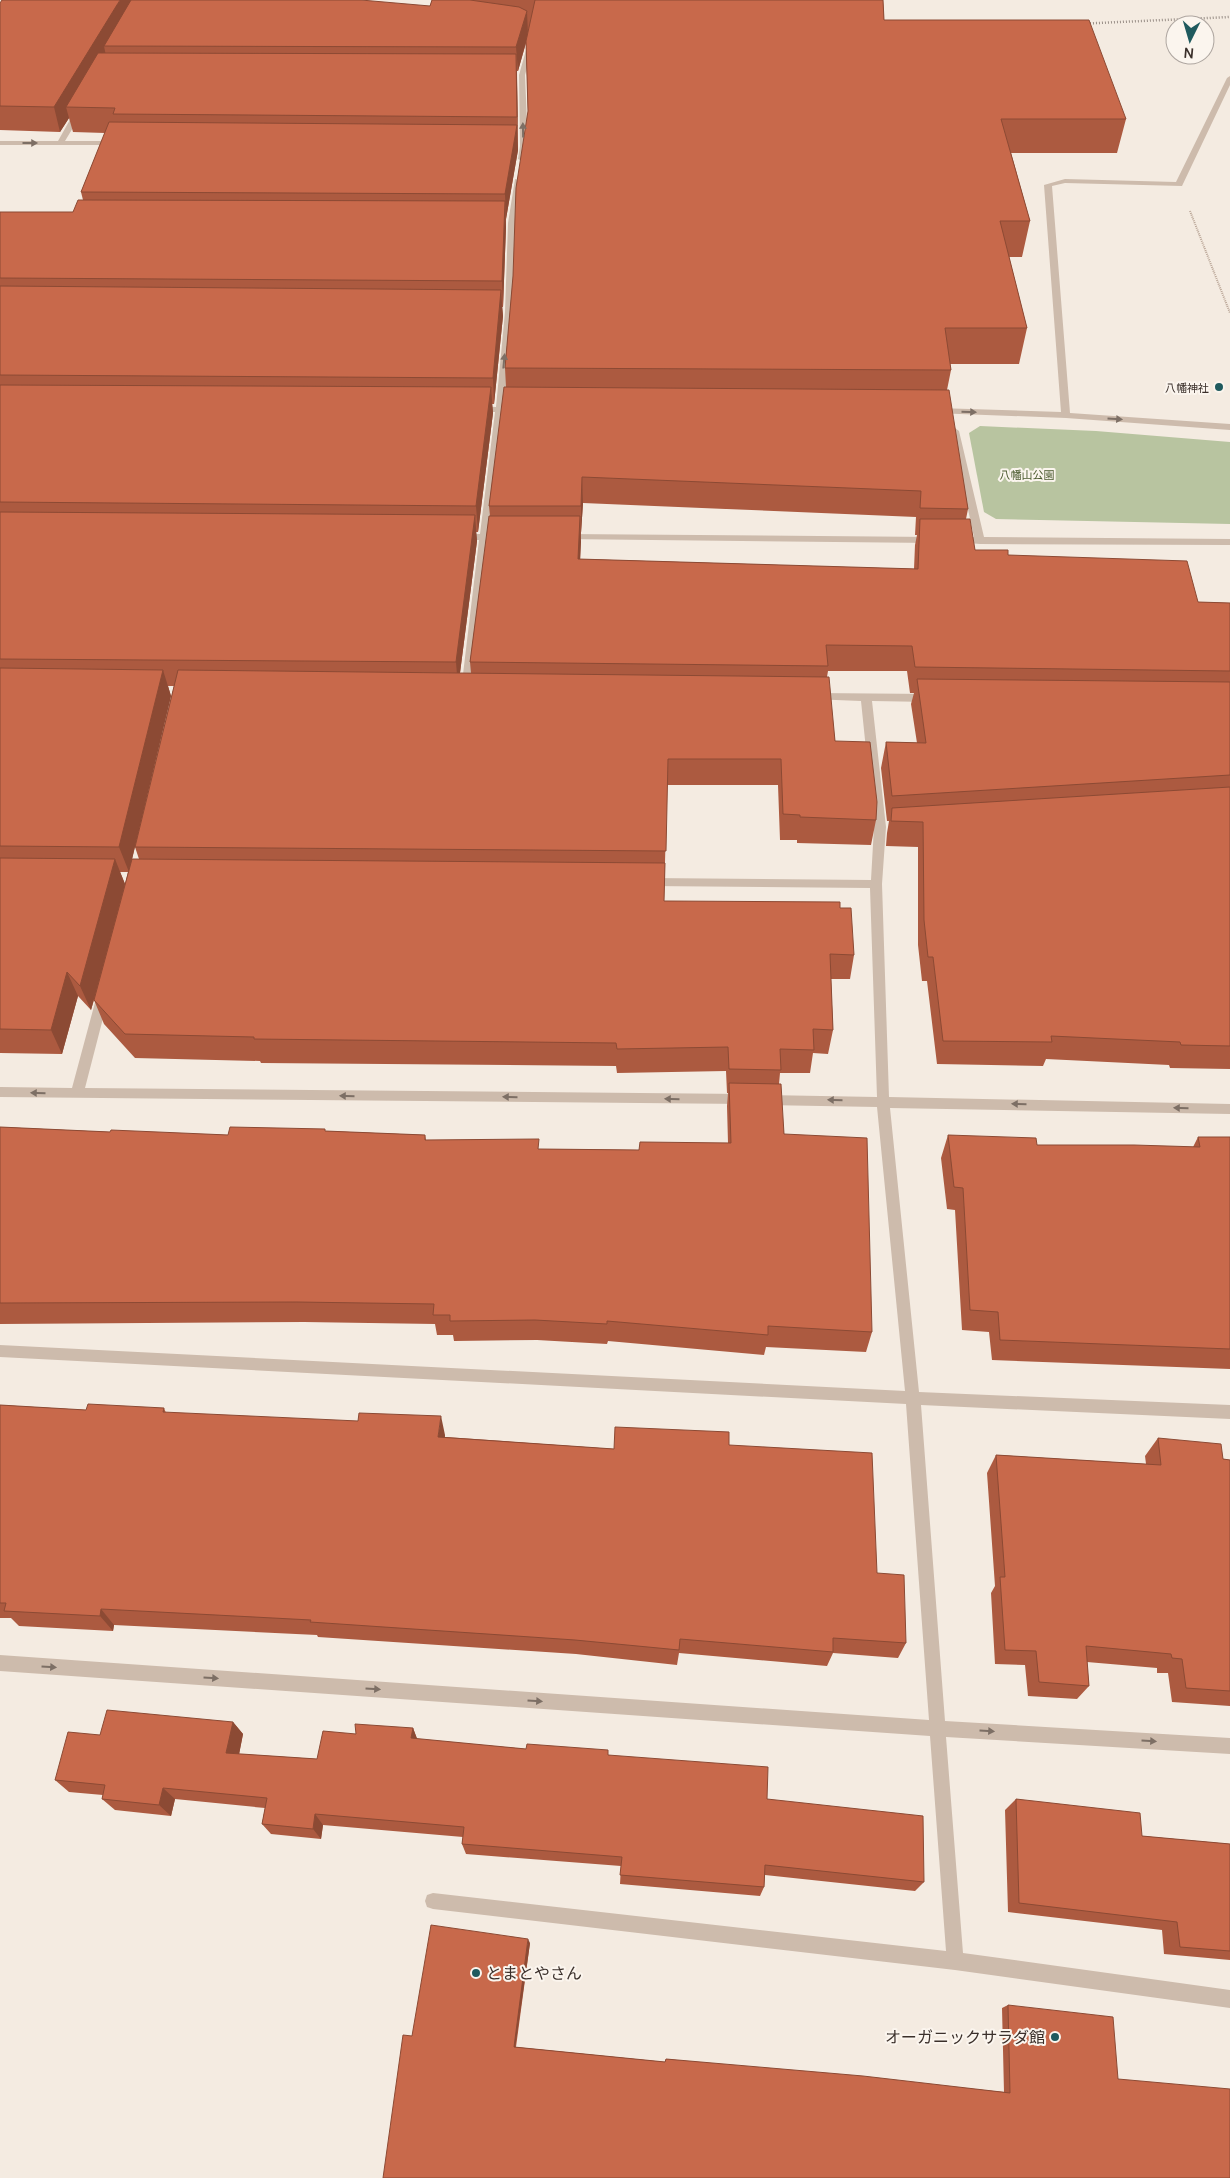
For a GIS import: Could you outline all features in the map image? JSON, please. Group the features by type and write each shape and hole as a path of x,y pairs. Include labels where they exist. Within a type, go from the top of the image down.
{"street":[{"path":"521,165 524,146 522,75 533,34"},
{"path":"512,75 522,75"},
{"path":"1066,415 1048,185 1065,181 1180,184 1230,78"},
{"path":"60,143 83,105"},
{"path":"0,143 129,144"},
{"path":"514,146 524,146"},
{"path":"465,693 500,410 509,312 512,223 519,175"},
{"path":"502,223 512,223"},
{"path":"499,312 509,312"},
{"path":"471,409 530,410"},
{"path":"930,411 1066,415 1230,427"},
{"path":"950,411 980,540"},
{"path":"454,536 513,537"},
{"path":"553,537 1230,542"},
{"path":"807,697 944,698"},
{"path":"866,697 885,826 876,884 883,1101 913,1398 955,1961"},
{"path":"639,882 876,884"},
{"path":"77,1093 106,981"},
{"path":"0,1092 883,1101 1230,1109"},
{"path":"0,1351 913,1398 1230,1412"},
{"path":"0,1664 1230,1746"},
{"path":"433,1901 955,1961 1230,1999"}],"path":[{"path":"1180,184 1230,313"}],"green space":[{"name":"八幡山公園","path":"980,426 1096,431 1230,442 1230,524 996,519 984,512 969,433"}],"building":[{"path":"2,0 120,0 54,107 0,106 0,3"},
{"path":"131,0 361,0 430,6 432,0 470,0 519,7 527,11 516,47 104,46"},
{"path":"535,0 883,0 884,20 1089,20 1126,119 1001,119 1030,221 1000,221 1027,328 945,328 951,370 505,368 513,276 516,188 528,111 526,41"},
{"path":"98,53 516,54 517,117 113,114 115,108 66,107"},
{"path":"109,122 517,125 505,194 81,192"},
{"path":"78,200 505,201 502,281 0,278 0,212 73,212"},
{"path":"0,286 501,290 493,378 0,375"},
{"path":"0,385 491,387 476,506 0,502"},
{"path":"504,387 949,390 968,509 920,508 921,491 582,477 581,506 489,506"},
{"path":"0,512 475,515 456,662 0,659"},
{"path":"489,516 580,516 578,559 918,569 920,519 970,519 975,550 1008,550 1008,555 1187,561 1198,602 1230,603 1230,671 915,667 912,646 826,645 828,666 470,662"},
{"path":"0,668 163,670 119,847 0,846"},
{"path":"178,670 829,677 835,741 870,742 877,802 876,820 800,817 800,815 783,814 781,759 668,759 666,851 135,847"},
{"path":"917,679 1230,682 1230,775 892,796 886,742 926,743"},
{"path":"1230,787 1230,1046 1181,1045 1180,1042 1051,1036 1052,1042 943,1041 933,957 928,957 924,920 923,822 891,821 892,808"},
{"path":"0,858 115,859 80,986 67,972 51,1030 0,1029"},
{"path":"132,859 665,863 664,901 840,902 840,908 851,908 854,955 830,954 833,1030 813,1029 814,1050 780,1049 781,1070 729,1069 728,1047 617,1049 616,1043 254,1039 254,1037 125,1034 94,1000"},
{"path":"729,1083 781,1084 784,1134 867,1138 872,1332 768,1326 768,1335 607,1321 607,1324 535,1320 450,1321 450,1315 433,1315 434,1304 297,1302 0,1303 0,1127 228,1135 230,1127 325,1129 325,1131 425,1135 425,1140 539,1139 538,1149 639,1150 640,1142 731,1143"},
{"path":"948,1135 1036,1138 1037,1145 1200,1147 1198,1137 1230,1137 1230,1349 1000,1340 998,1312 970,1310 963,1188 954,1187"},
{"path":"88,1404 164,1408 163,1412 358,1421 359,1413 441,1416 438,1437 614,1449 615,1427 729,1432 729,1445 872,1453 877,1573 904,1575 906,1643 833,1638 833,1652 680,1639 679,1650 575,1640 310,1622 311,1620 101,1609 100,1616 4,1611 6,1603 0,1603 0,1405 86,1410"},
{"path":"1158,1438 1221,1444 1223,1459 1230,1460 1230,1691 1186,1688 1182,1659 1172,1658 1171,1654 1086,1646 1089,1686 1039,1682 1036,1651 1005,1650 1000,1577 1005,1577 996,1455 1161,1465"},
{"path":"107,1710 233,1722 226,1753 317,1759 323,1731 356,1734 355,1724 413,1728 411,1738 526,1749 527,1744 608,1750 608,1755 768,1767 767,1799 923,1816 924,1882 765,1865 764,1887 620,1875 622,1857 462,1844 464,1827 315,1814 313,1829 262,1824 267,1798 163,1788 159,1805 102,1799 105,1785 55,1780 68,1732 100,1735"},
{"path":"1016,1799 1140,1813 1142,1836 1230,1844 1230,1951 1180,1947 1177,1922 1019,1903"},
{"path":"431,1925 528,1939 514,2047 665,2062 666,2059 863,2076 1010,2093 1008,2005 1113,2017 1118,2079 1230,2089 1230,2178 383,2178 403,2035 412,2036"}],"railway":[{"path":"1075,24 1230,17"}],"place":[{"name":"八幡神社","path":"1219,387"},
{"name":"とまとやさん","path":"476,1973"},
{"name":"オーガニックサラダ館","path":"1055,2037"}]}
